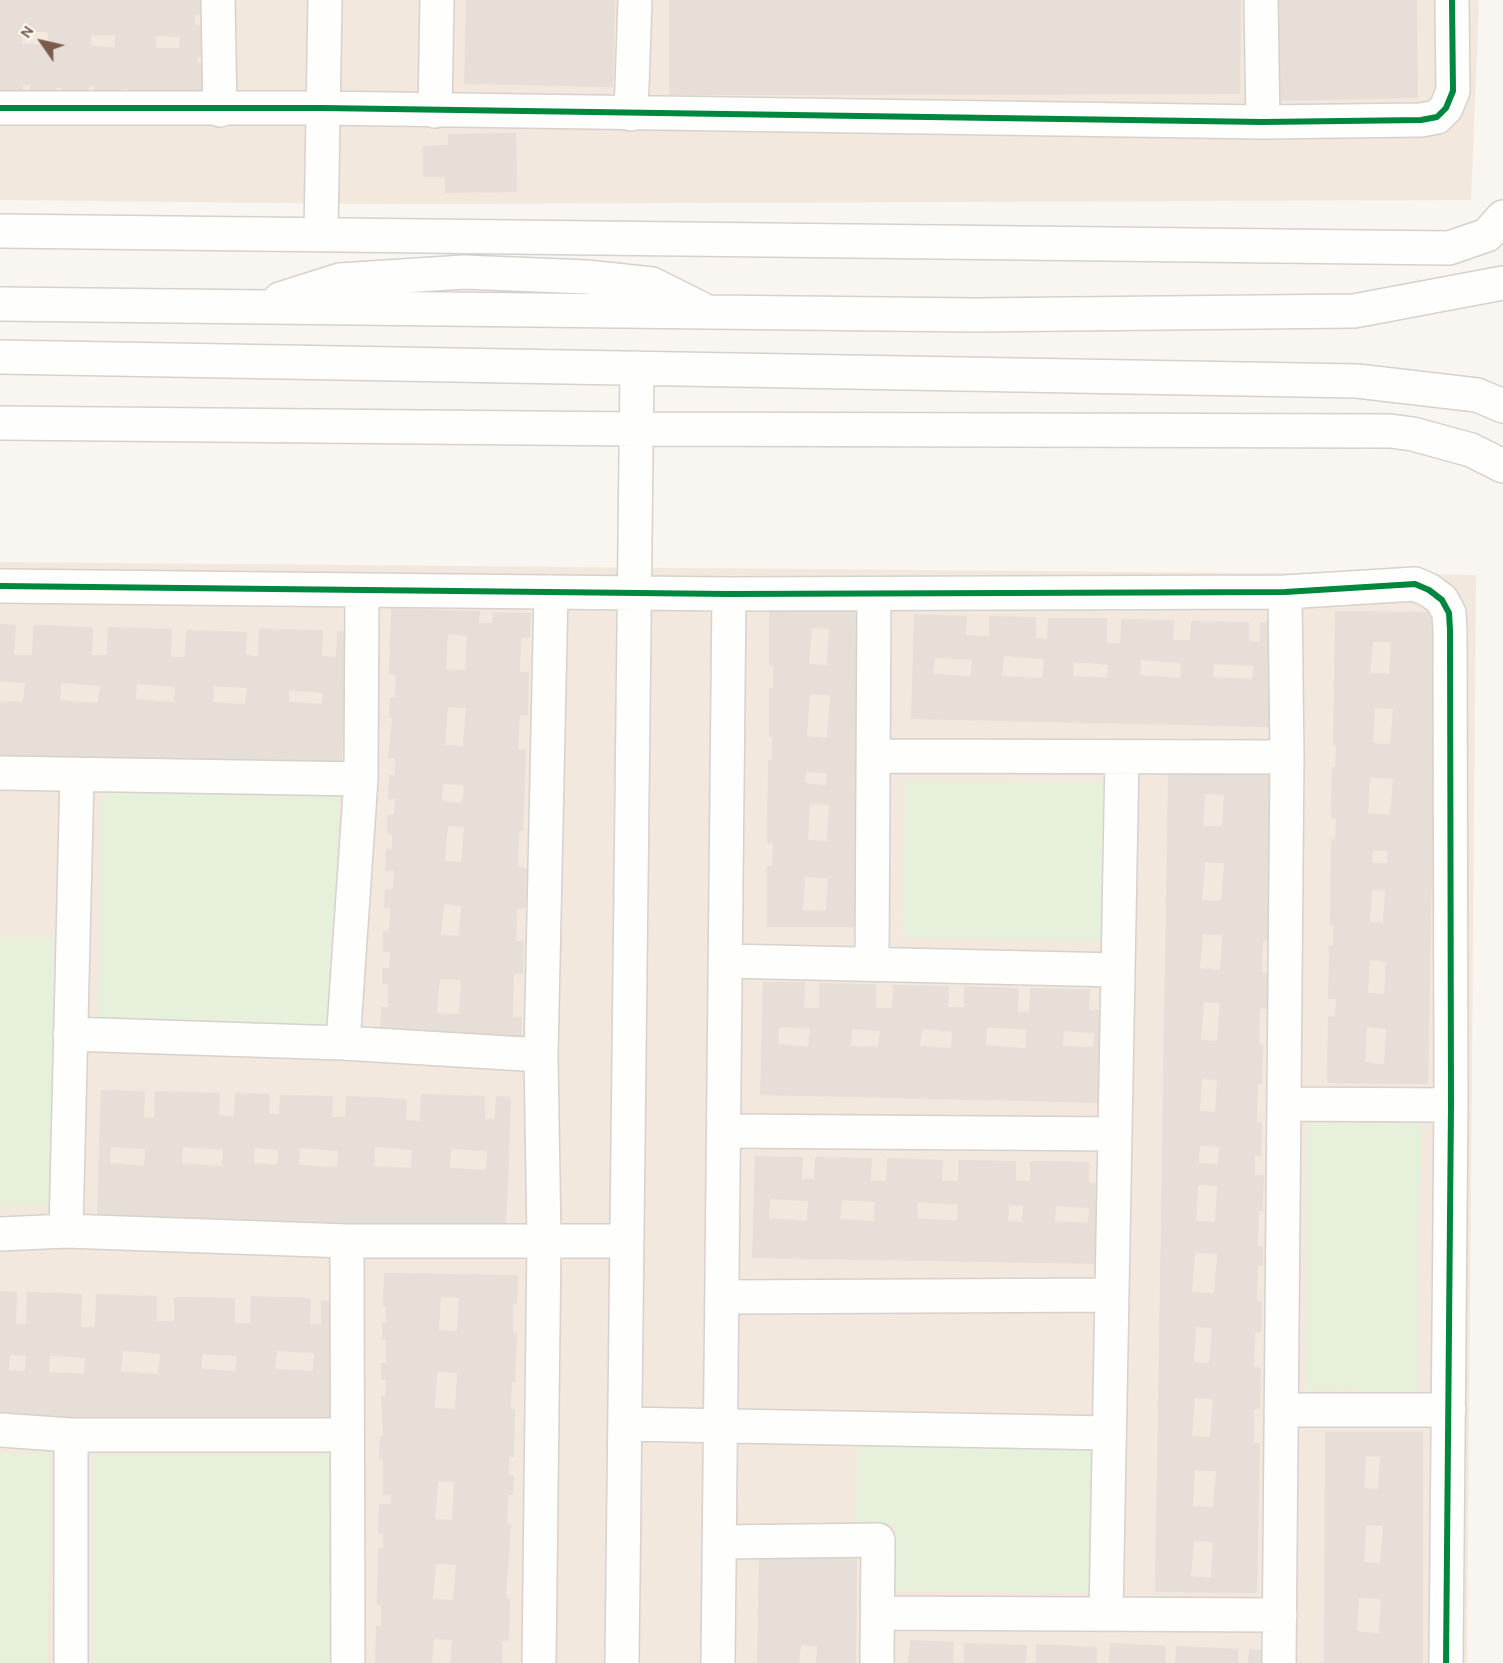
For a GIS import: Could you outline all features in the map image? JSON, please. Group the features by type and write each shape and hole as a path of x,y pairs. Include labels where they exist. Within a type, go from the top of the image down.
{"street":[{"path":"218,0 220,110"},
{"path":"321,233 325,0"},
{"path":"435,111 437,0"},
{"path":"631,114 635,0"},
{"path":"1261,0 1263,122"},
{"path":"0,108 220,110 323,108 1263,122 1420,120 1437,117 1446,108 1453,92 1452,0"},
{"path":"0,231 1449,248 1487,235 1503,218"},
{"path":"0,304 975,315 1354,311 1503,283"},
{"path":"0,357 1358,381 1477,396 1503,406"},
{"path":"622,1663 637,368"},
{"path":"0,423 636,429 1390,431 1413,434 1471,450 1503,466"},
{"path":"0,586 874,594 1285,592 1415,584 1429,590 1442,600 1449,613 1452,1105 1446,1663"},
{"path":"343,1043 361,778 362,590"},
{"path":"539,1663 544,1241 541,1055 551,592"},
{"path":"1279,1663 1287,757 1285,592"},
{"path":"718,1663 729,594"},
{"path":"872,964 874,594"},
{"path":"873,756 1287,757"},
{"path":"1106,1614 1122,757"},
{"path":"0,773 361,778"},
{"path":"66,1231 77,774"},
{"path":"726,961 1118,970"},
{"path":"70,1034 343,1043 541,1055"},
{"path":"1284,1104 1452,1105"},
{"path":"725,1131 1115,1134"},
{"path":"0,1234 66,1231 347,1241 627,1241"},
{"path":"347,1241 348,1663"},
{"path":"723,1297 1112,1295"},
{"path":"1282,1410 1449,1410"},
{"path":"625,1424 1109,1433"},
{"path":"0,1430 71,1435 348,1435"},
{"path":"71,1435 71,1663"},
{"path":"721,1542 878,1540 878,1663"},
{"path":"878,1613 1280,1615"}],"shaded area":[{"path":"0,0 1479,0 1471,200 387,204 0,200"},
{"path":"0,562 1476,575 1467,1663 0,1663"}],"green space":[{"path":"905,781 1104,783 1102,941 903,938"},
{"path":"101,793 339,795 336,1025 98,1023"},
{"path":"0,937 54,937 53,1206 0,1206"},
{"path":"1307,1124 1421,1124 1419,1391 1306,1390"},
{"path":"857,1447 1095,1449 1094,1593 895,1591 896,1524 856,1524"},
{"path":"0,1453 50,1453 48,1663 0,1663"},
{"path":"93,1454 329,1454 329,1663 93,1663"}],"building":[{"path":"0,0 204,0 204,16 195,15 195,25 204,25 203,57 198,57 197,63 203,63 202,97 128,95 128,89 122,89 122,95 94,94 94,86 89,86 89,94 62,93 62,88 56,88 56,91 30,90 30,85 23,85 23,91 0,90","holes":["23,32 48,32 48,44 22,44","91,35 115,35 115,47 91,46","156,36 180,37 179,48 156,48"]},
{"path":"466,0 615,0 613,87 464,84"},
{"path":"669,0 1241,0 1240,94 669,95"},
{"path":"1278,0 1417,0 1418,98 1279,101"},
{"path":"516,133 517,192 445,193 445,177 423,177 423,146 448,145 448,134"},
{"path":"391,608 480,611 479,623 492,623 493,612 531,613 530,638 521,638 520,672 529,672 528,715 520,715 518,749 526,750 523,831 519,831 518,867 527,868 525,909 517,909 516,941 524,941 523,974 514,974 513,1017 522,1017 521,1039 380,1035 381,1007 388,1007 388,984 382,984 382,968 389,968 390,952 383,952 383,931 389,931 390,908 384,908 385,889 393,889 394,871 385,871 386,849 392,849 392,834 387,833 387,815 394,815 395,799 388,799 389,775 395,775 395,758 388,758 392,718 389,718 390,697 395,697 396,675 389,674","holes":["448,634 467,636 465,670 446,669","448,707 466,708 463,746 445,745","443,784 464,785 462,803 442,801","448,826 464,827 461,862 445,861","444,904 461,906 459,936 441,935","440,979 461,980 459,1014 437,1013"]},
{"path":"769,609 868,609 866,927 767,927 767,866 772,866 773,843 767,843 768,760 772,760 772,737 769,737 769,688 773,688 773,665 769,666","holes":["812,628 829,629 827,665 809,664","810,694 830,695 827,738 807,736","806,772 827,773 826,785 805,783","810,804 829,805 827,841 808,840","805,877 828,878 826,911 803,910"]},
{"path":"1335,611 1437,612 1428,1084 1327,1083 1328,1016 1335,1017 1336,999 1328,999 1329,945 1333,945 1333,925 1330,925 1331,839 1335,839 1336,818 1331,818 1332,767 1335,767 1336,745 1333,745","holes":["1373,642 1391,642 1389,674 1370,673","1375,708 1393,709 1390,744 1373,743","1370,777 1393,779 1390,815 1368,813","1373,850 1388,851 1387,863 1372,863","1372,890 1385,891 1383,923 1370,922","1370,960 1386,962 1384,994 1368,993","1367,1027 1386,1029 1384,1064 1365,1062"]},
{"path":"914,614 967,616 966,635 989,636 989,616 1036,617 1036,638 1047,639 1048,618 1107,618 1107,643 1120,643 1121,619 1174,620 1173,640 1190,640 1191,621 1249,622 1249,641 1260,642 1260,622 1273,623 1270,727 911,719","holes":["1004,656 1044,659 1042,678 1002,676","935,658 972,660 971,676 933,674","1141,660 1181,663 1180,678 1140,675","1074,662 1108,665 1107,678 1073,676","1214,664 1253,666 1252,679 1213,677"]},
{"path":"0,624 16,625 14,655 32,655 33,625 93,627 92,655 107,655 108,627 172,629 171,657 185,657 186,630 247,632 246,655 258,656 259,629 323,630 322,656 336,657 337,631 346,631 342,767 0,757 0,701 23,702 25,683 0,681","holes":["61,683 100,686 98,703 60,700","137,684 175,687 174,702 136,699","214,686 247,688 245,704 213,702","289,690 323,693 322,704 289,702"]},
{"path":"1168,773 1270,774 1268,941 1263,941 1262,972 1267,972 1267,1009 1260,1008 1259,1044 1263,1044 1262,1083 1258,1084 1257,1122 1262,1122 1261,1156 1255,1156 1255,1175 1264,1175 1263,1211 1259,1211 1258,1246 1263,1246 1263,1266 1258,1266 1257,1301 1262,1301 1261,1333 1255,1333 1254,1367 1261,1368 1260,1409 1254,1409 1254,1443 1260,1443 1257,1593 1155,1592","holes":["1205,794 1224,795 1222,826 1203,826","1205,862 1224,863 1221,901 1202,900","1203,934 1222,935 1220,970 1200,968","1204,1002 1220,1003 1217,1041 1201,1040","1202,1079 1217,1080 1215,1112 1200,1111","1200,1146 1219,1147 1218,1164 1199,1163","1198,1185 1217,1186 1215,1222 1196,1221","1195,1253 1217,1254 1214,1293 1192,1292","1196,1327 1212,1328 1209,1363 1194,1362","1195,1398 1213,1399 1210,1437 1192,1436","1195,1470 1216,1471 1213,1507 1193,1506","1194,1541 1213,1542 1211,1578 1191,1576"]},
{"path":"763,982 805,982 804,1008 819,1008 819,983 876,984 876,1008 892,1008 893,985 949,986 948,1007 964,1007 964,986 1019,988 1018,1012 1029,1012 1030,988 1090,989 1089,1010 1102,1010 1108,1103 760,1095","holes":["779,1027 810,1029 808,1047 778,1044","987,1027 1026,1030 1026,1048 986,1045","852,1029 880,1031 878,1047 851,1046","922,1029 952,1032 951,1048 920,1046","1064,1031 1094,1033 1093,1047 1063,1046"]},
{"path":"101,1090 145,1091 144,1117 154,1118 155,1091 220,1093 219,1115 234,1116 235,1093 270,1094 269,1114 279,1114 280,1095 333,1096 332,1117 345,1117 346,1096 407,1099 406,1120 420,1121 421,1094 485,1096 485,1119 495,1119 496,1096 511,1097 506,1230 97,1218","holes":["111,1147 145,1149 144,1166 110,1163","183,1147 223,1150 222,1166 182,1163","375,1147 412,1150 411,1168 374,1166","255,1148 278,1150 277,1165 254,1163","300,1148 338,1151 337,1167 299,1165","451,1149 487,1151 486,1170 450,1168"]},
{"path":"755,1156 803,1157 802,1179 814,1179 815,1157 872,1158 871,1181 886,1181 887,1158 943,1160 942,1181 958,1181 958,1160 1016,1161 1016,1181 1030,1181 1030,1161 1089,1162 1089,1183 1098,1183 1103,1264 752,1258","holes":["770,1199 808,1201 807,1221 769,1218","842,1200 875,1202 874,1221 840,1219","918,1202 958,1205 957,1221 917,1218","1009,1205 1023,1206 1022,1222 1008,1221","1056,1206 1089,1208 1088,1223 1055,1221"]},
{"path":"384,1273 518,1275 517,1304 513,1304 513,1333 517,1333 515,1383 512,1382 511,1409 515,1409 514,1457 509,1457 509,1475 514,1475 513,1495 508,1495 507,1524 511,1524 506,1598 510,1599 509,1640 502,1641 502,1663 450,1663 452,1640 434,1639 432,1663 375,1663 376,1626 381,1626 381,1605 377,1605 378,1548 383,1548 383,1534 378,1534 379,1504 391,1504 391,1495 383,1495 383,1459 379,1459 380,1436 383,1436 381,1396 385,1397 386,1380 381,1380 381,1363 386,1363 386,1340 382,1340 382,1322 386,1322 386,1307 383,1307","holes":["441,1297 459,1298 457,1331 439,1330","437,1372 457,1373 455,1409 435,1408","438,1481 454,1482 452,1520 435,1519","436,1564 456,1565 453,1600 433,1599"]},
{"path":"0,1291 17,1292 16,1324 26,1324 27,1292 82,1294 81,1327 95,1327 96,1294 157,1296 157,1321 174,1321 174,1297 235,1298 235,1323 250,1323 251,1296 311,1298 310,1324 321,1324 321,1301 336,1301 332,1431 0,1421","holes":["123,1351 160,1354 158,1374 121,1371","277,1351 314,1353 313,1371 275,1369","202,1354 237,1356 235,1371 202,1369","10,1355 26,1356 25,1371 9,1370","50,1356 85,1358 84,1374 49,1372"]},
{"path":"1325,1432 1423,1432 1423,1663 1324,1663","holes":["1366,1456 1380,1457 1378,1489 1364,1488","1366,1525 1383,1526 1380,1563 1364,1562","1359,1598 1381,1599 1379,1633 1357,1631"]},
{"path":"759,1551 857,1553 856,1663 816,1663 817,1646 801,1645 799,1663 757,1663"},
{"path":"910,1640 954,1642 953,1663 908,1663"},
{"path":"964,1643 1027,1645 1026,1663 964,1663"},
{"path":"1110,1643 1166,1646 1165,1663 1109,1663"},
{"path":"1036,1644 1097,1647 1097,1663 1036,1663"},
{"path":"1176,1646 1238,1649 1238,1663 1175,1663"},
{"path":"1249,1649 1263,1650 1262,1663 1248,1663"}],"cycle path":[{"path":"0,108 323,108 1263,122 1421,120 1437,117 1446,108 1453,91 1452,0"},
{"path":"0,586 729,594 1285,592 1415,584 1429,590 1442,600 1449,613 1450,630 1451,1105 1446,1663"}]}
